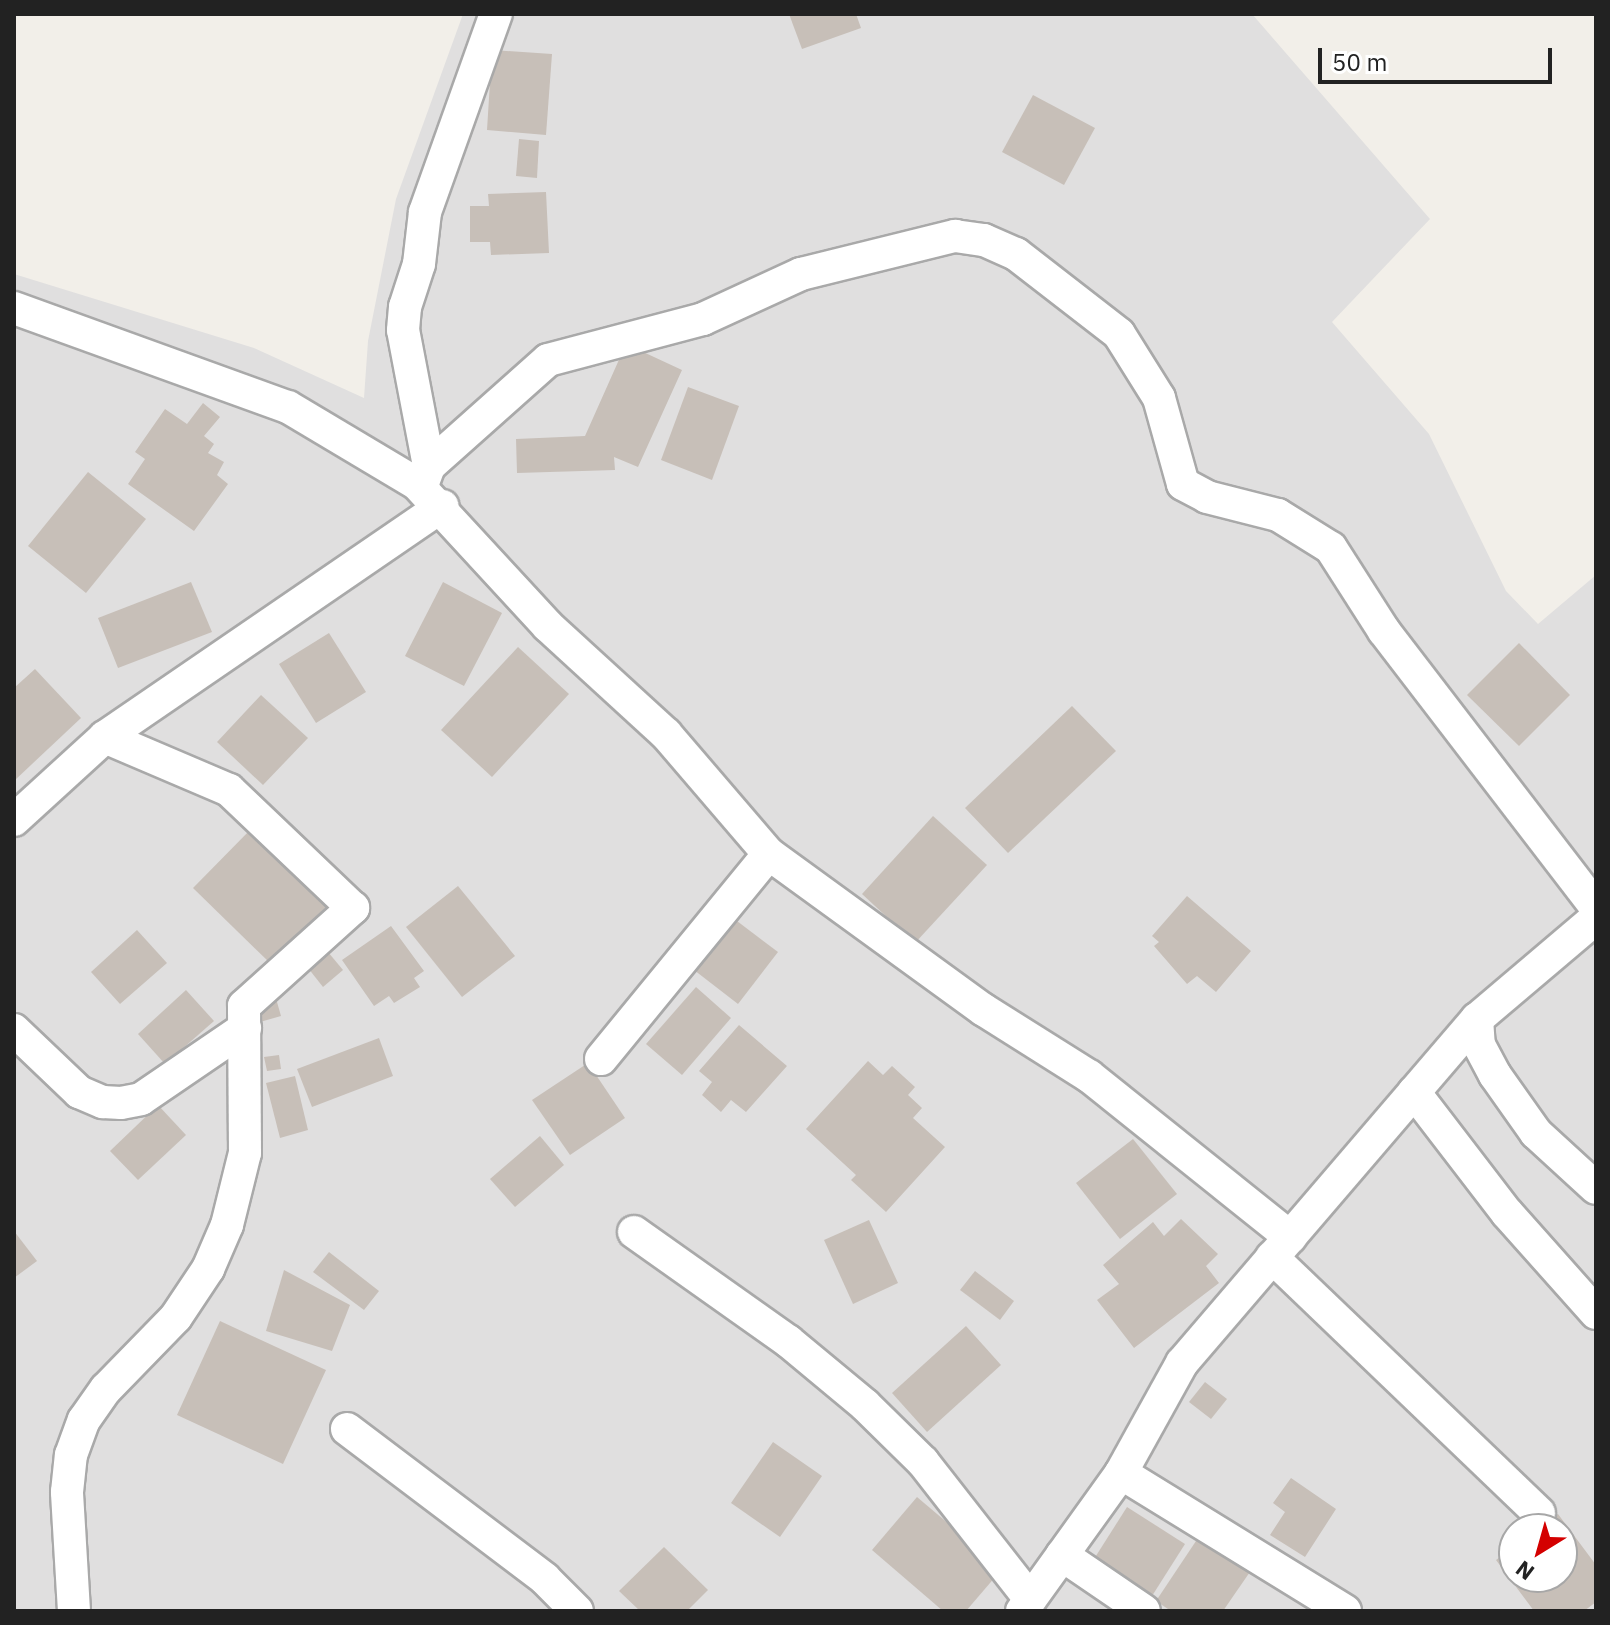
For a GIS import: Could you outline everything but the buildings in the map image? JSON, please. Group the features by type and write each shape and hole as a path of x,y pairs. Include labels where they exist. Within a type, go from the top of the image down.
{"street":[{"path":"431,486 403,330 405,307 419,264 425,212 496,14"},
{"path":"14,820 105,737 431,486 548,360 703,319 801,274 955,236 984,240 1016,254 1119,334 1159,398 1183,484 1207,497 1278,515 1331,548 1384,631 1596,907"},
{"path":"14,308 288,407 431,486 548,626 666,734 769,854 984,1010 1126,1103 1281,1247 1539,1513"},
{"path":"74,1611 67,1492 71,1455 84,1420 106,1389 176,1317 208,1269 227,1225 245,1153 244,1006 257,990 353,908 229,790 105,737"},
{"path":"601,1059 769,854"},
{"path":"634,1232 788,1341 865,1405 923,1462 1026,1605 1121,1473 1182,1363 1477,1019 1596,918"},
{"path":"1477,1019 1479,1045 1495,1075 1536,1133 1596,1188"},
{"path":"14,1030 79,1092 103,1102 121,1103 141,1099 245,1028"},
{"path":"1414,1092 1507,1213 1596,1313"},
{"path":"347,1429 545,1579 577,1611"},
{"path":"1121,1473 1329,1607"},
{"path":"1062,1555 1144,1611"}],"shaded area":[{"path":"463,14 1252,14 1430,219 1332,322 1429,434 1506,591 1538,624 1596,575 1596,1611 14,1611 14,274 254,348 364,398 368,341 396,199"}]}
